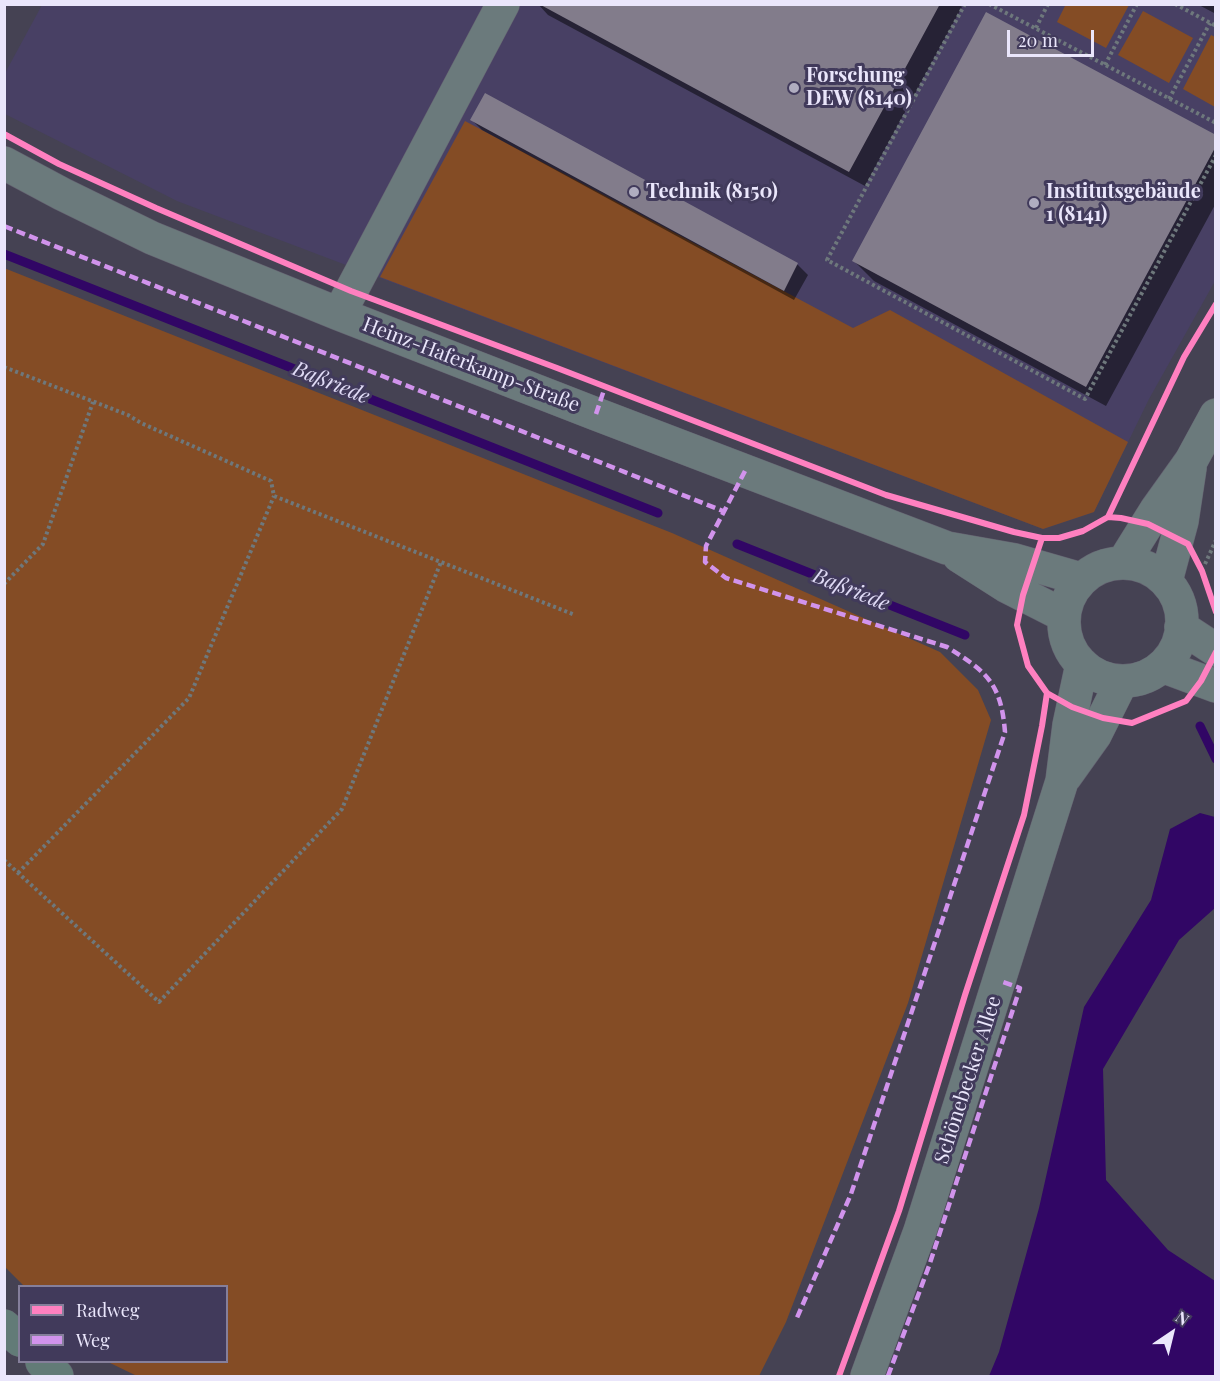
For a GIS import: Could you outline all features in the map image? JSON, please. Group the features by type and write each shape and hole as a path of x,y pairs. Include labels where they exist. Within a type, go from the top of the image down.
{"highway":[{"path":"4,1326 18,1338"},
{"path":"43,1363 57,1377"}],"street":[{"path":"339,314 504,4"},
{"name":"Heinz-Haferkamp-Straße","path":"4,163 152,238 339,314 947,548 1016,560 1081,579"},
{"path":"1123,563 1156,510 1191,461 1215,415"},
{"path":"1166,581 1182,521 1191,461"},
{"name":"Heinz-Haferkamp-Straße","path":"947,548 1006,586 1063,615"},
{"path":"1123,563 1137,563 1166,581 1180,607 1181,627 1175,650 1162,666 1144,678 1122,681 1108,680 1082,664 1075,656 1065,634 1063,615 1070,596 1081,579 1098,568 1123,563"},
{"path":"1181,627 1215,650"},
{"name":"Schönebecker Allee","path":"867,1377 920,1231 1062,781 1069,725 1082,664"},
{"path":"1162,666 1215,686"},
{"name":"Schönebecker Allee","path":"1062,781 1095,735 1122,681"}],"path":[{"path":"965,4 827,260 1085,399 1215,155"},
{"path":"989,4 1215,123"},
{"path":"1036,28 1048,4"},
{"path":"1105,65 1137,4"},
{"path":"1175,4 1215,26"},
{"path":"1169,99 1210,23"},
{"path":"1108,517 1184,357 1215,304"},
{"path":"4,367 128,415 270,481 274,496 189,698 18,873"},
{"path":"4,584 43,544 93,402"},
{"path":"274,496 575,615"},
{"path":"1202,571 1215,540"},
{"path":"4,860 159,1002 342,809 441,562"}],"shaded area":[{"path":"1066,4 1129,5 1106,48 1057,22"},
{"path":"42,5 1215,5 1215,281 1149,399 1094,512 1043,529 177,201 5,114 4,75"},
{"path":"1143,11 1193,38 1169,83 1118,55"},
{"path":"1211,35 1215,37 1215,107 1183,89"},
{"path":"465,121 853,328 890,310 1128,442 1094,512 1043,529 380,277"},
{"path":"4,268 672,533 940,652 978,690 991,720 908,1003 786,1322 759,1376 137,1376 110,1363 228,1363 228,1285 23,1285 5,1267"},
{"path":"1200,813 1215,817 1215,908 1179,940 1103,1069 1106,1180 1168,1250 1215,1281 1215,1376 989,1376 999,1352 1039,1208 1084,1007 1151,900 1170,829"}],"building":[{"name":"Forschung DEW (8140)","path":"539,4 940,4 849,172"},
{"name":"Institutsgebäude 1 (8141)","path":"986,12 1216,135 1216,146 1086,387 852,261"},
{"name":"Technik (8150)","path":"485,93 798,263 784,291 470,120"}],"waterway":[{"name":"Baßriede","path":"4,254 658,513"},
{"name":"Baßriede","path":"737,544 965,635"},
{"name":"Baßriede","path":"1200,726 1216,759"}],"marked path":[{"path":"4,226 723,511"},
{"path":"596,414 605,387"},
{"path":"745,471 706,546 705,562 726,578 947,647 990,680 1000,702 1005,732 851,1194 796,1320"},
{"path":"888,1376 929,1266 1020,988 1000,981"}],"cycle path":[{"path":"4,134 59,164 156,208 351,291 886,495 1042,538"},
{"path":"1108,517 1184,357 1216,304"},
{"path":"1216,612 1202,571 1188,544 1148,524 1108,517 1083,531 1059,538 1042,538 1023,595 1017,625 1028,666 1047,693 1072,707 1103,718 1132,723 1186,701 1201,681 1216,652"},
{"path":"839,1376 899,1211 965,995 1024,815 1047,693"}],"place":[{"name":"Forschung DEW (8140)","path":"794,88"},
{"name":"Technik (8150)","path":"634,192"},
{"name":"Institutsgebäude 1 (8141)","path":"1034,203"}]}
